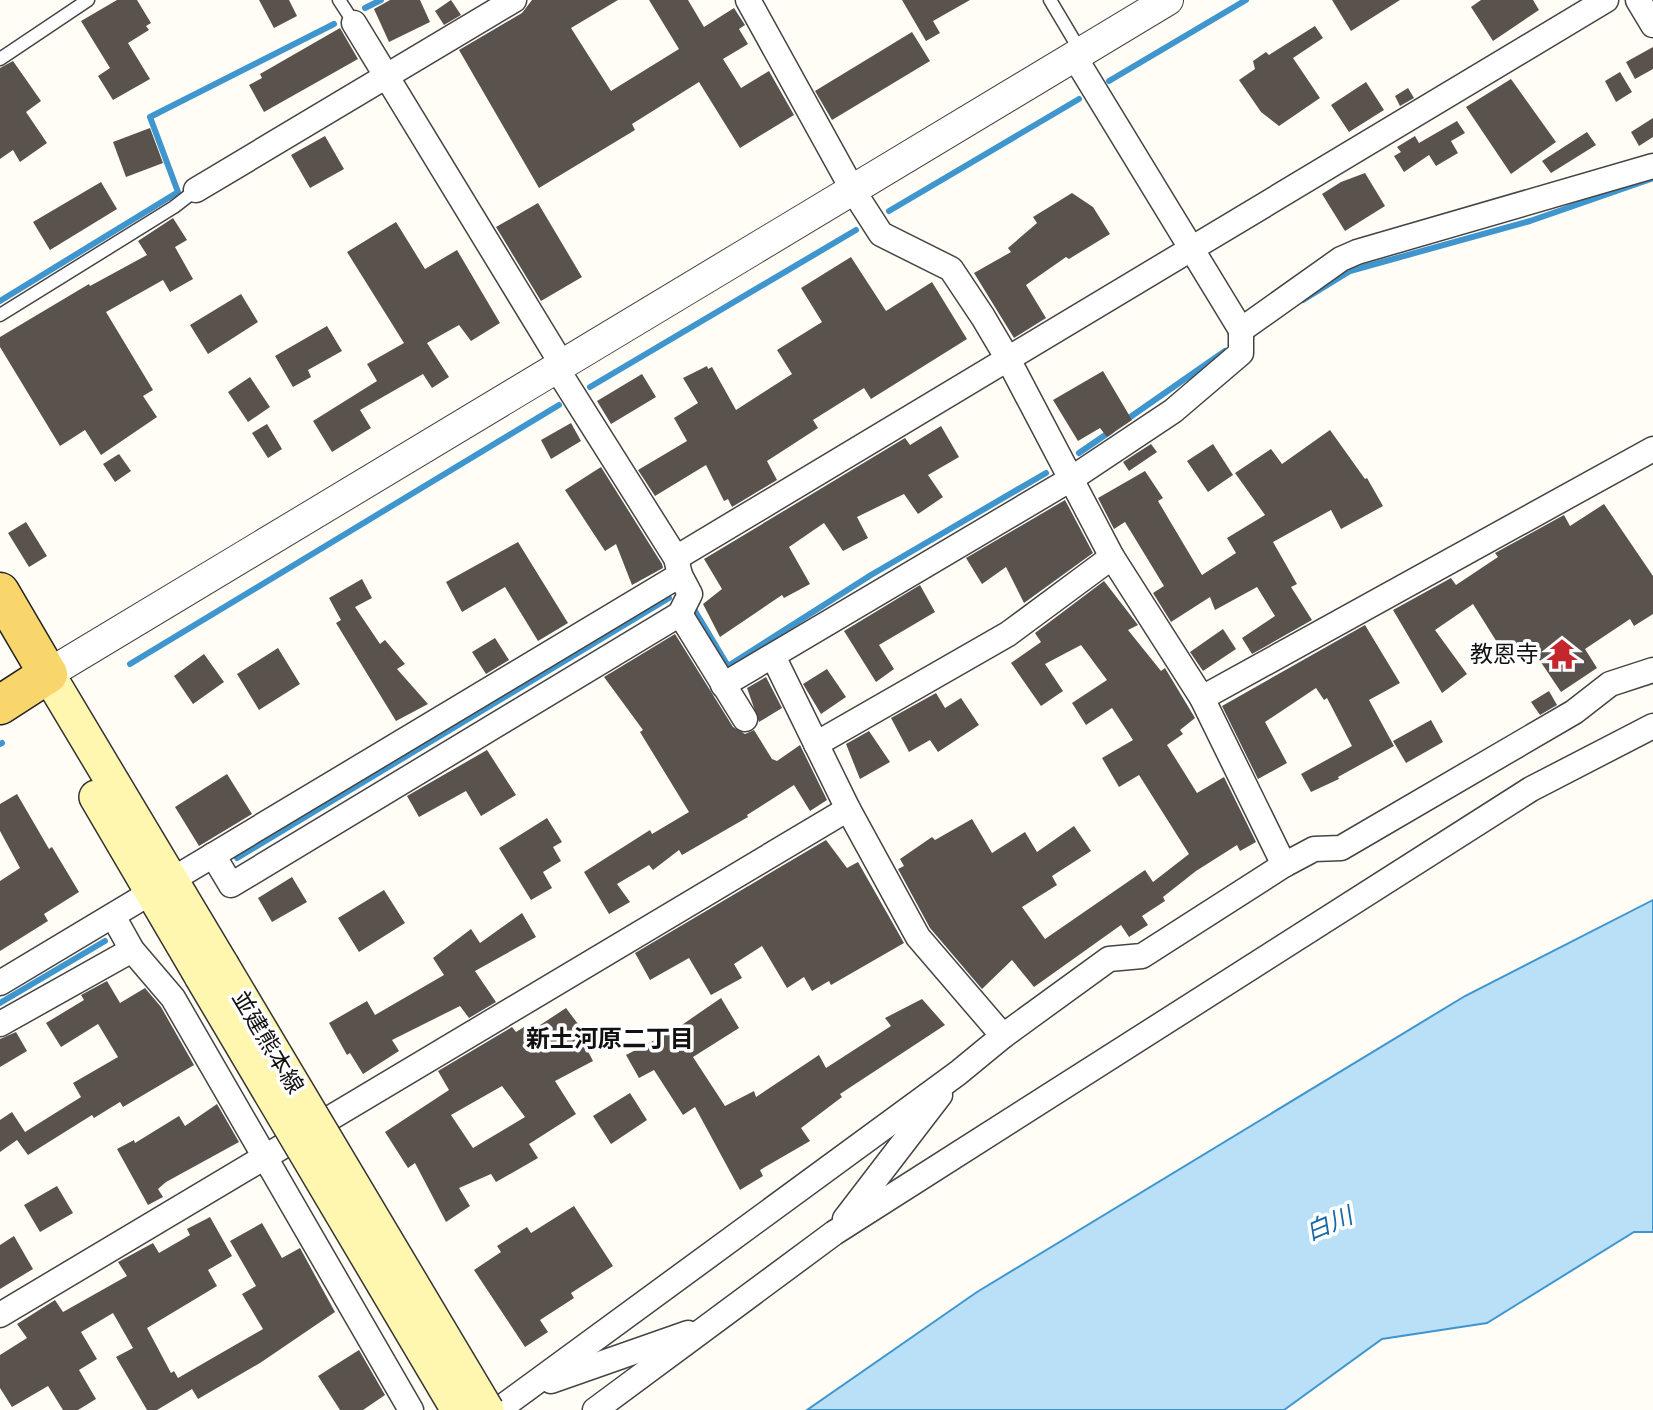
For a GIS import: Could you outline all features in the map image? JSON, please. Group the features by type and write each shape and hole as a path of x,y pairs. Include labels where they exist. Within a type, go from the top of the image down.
{"main road":[{"path":"0,592 26,688"},
{"path":"0,638 26,688"},
{"name":"並建熊本線","path":"26,688 163,886 458,1410"},
{"name":"並建熊本線","path":"211,970 487,1410"}],"street":[{"path":"196,190 513,0"},
{"path":"748,0 854,192 881,234 951,269 1009,361 1112,557 1202,698 1284,865"},
{"path":"26,688 854,192 1168,0"},
{"path":"0,984 163,886 1191,248 1606,0"},
{"path":"1638,0 1653,25"},
{"path":"213,855 231,885 680,614 690,594 678,567 354,23"},
{"path":"723,685 1071,479 1173,411 1241,353 1241,330 1077,54"},
{"path":"1241,330 1341,259 1357,252 1653,166"},
{"path":"1202,698 1653,449"},
{"path":"816,744 1009,634 1112,557"},
{"path":"680,614 744,719"},
{"path":"773,656 848,809 918,937 1003,1036"},
{"path":"498,1410 1109,959 1142,956 1284,865 1314,849 1341,848 1574,712 1610,684 1653,670"},
{"path":"595,1410 834,1233 1520,796 1653,726"},
{"path":"0,1315 848,809"},
{"path":"113,916 132,950 173,998 411,1410"},
{"path":"0,1024 132,950"},
{"path":"834,1233 958,1073"},
{"path":"524,1391 715,1323"}],"lane":[{"path":"0,59 88,0"},
{"path":"339,0 354,23"},
{"path":"1050,0 1077,54"},
{"path":"0,315 174,207 196,190"}],"water":[{"name":"白川","path":"1653,900 1653,1232 1634,1232 1487,1323 1382,1339 1284,1410 807,1410 977,1292 1465,996"}],"building":[{"path":"117,0 137,0 151,23 146,26 149,30 128,43 150,79 113,100 98,76 110,68 81,21"},
{"path":"259,0 289,0 297,16 274,28"},
{"path":"390,0 420,0 430,22 389,42 374,9"},
{"path":"451,0 461,15 444,25 435,11"},
{"path":"532,0 618,0 571,28 611,91 679,49 649,0 688,0 704,27 734,8 745,25 739,29 748,44 723,59 741,88 769,71 794,115 740,148 699,82 632,124 635,130 539,188 459,50 522,13"},
{"path":"902,0 970,0 933,21 940,33 926,41"},
{"path":"1332,0 1400,0 1351,31"},
{"path":"1481,0 1533,0 1539,10 1493,41 1471,7"},
{"path":"1315,26 1323,38 1293,58 1320,98 1279,126 1261,112 1239,80 1255,69 1253,61 1266,52 1269,55"},
{"path":"340,28 358,59 264,112 249,85 262,78 260,74"},
{"path":"912,32 930,61 832,120 815,91"},
{"path":"1653,47 1653,69 1635,79 1626,62"},
{"path":"13,61 41,101 26,112 47,143 20,162 13,150 0,159 0,68"},
{"path":"1620,72 1632,92 1616,102 1605,81"},
{"path":"1511,79 1556,142 1511,174 1466,107"},
{"path":"1366,82 1384,110 1349,132 1331,105"},
{"path":"1408,88 1414,98 1400,106 1395,96"},
{"path":"1653,118 1653,137 1639,146 1631,132"},
{"path":"1457,121 1465,133 1451,141 1458,153 1436,166 1429,155 1404,172 1394,156 1401,152 1397,147 1415,136 1419,143"},
{"path":"150,128 163,163 126,177 113,142"},
{"path":"1587,132 1596,145 1551,173 1542,161"},
{"path":"325,136 344,169 310,188 291,155"},
{"path":"1365,173 1385,206 1345,231 1322,194 1341,182"},
{"path":"101,182 117,209 50,250 33,222"},
{"path":"1072,193 1093,207 1110,234 1069,259 1066,257 1026,285 1046,318 1014,338 974,273 1011,252 1008,248 1037,223 1033,217"},
{"path":"538,203 582,277 541,301 496,227"},
{"path":"173,218 187,240 175,247 193,279 170,292 163,280 106,312 153,390 143,396 157,417 101,455 85,430 60,446 0,347 0,337 89,284 90,286 147,255 138,241"},
{"path":"396,222 425,269 457,250 500,323 471,341 459,325 427,343 449,377 432,388 423,374 360,410 371,428 332,452 313,421 377,381 367,364 404,343 347,252"},
{"path":"851,257 886,311 932,282 967,339 871,399 864,388 813,420 818,428 767,461 777,480 732,507 728,499 724,501 706,465 655,496 638,470 687,441 674,418 698,403 683,378 707,366 708,369 712,367 736,410 792,374 777,350 822,322 801,288"},
{"path":"241,294 258,322 208,354 190,325"},
{"path":"327,326 342,351 308,370 311,377 293,387 275,356"},
{"path":"1103,371 1132,420 1107,437 1100,428 1078,441 1053,400"},
{"path":"642,374 656,397 611,424 597,401"},
{"path":"250,377 270,407 248,422 228,392"},
{"path":"571,423 581,441 551,459 541,440"},
{"path":"267,424 282,449 268,458 252,433"},
{"path":"941,426 959,457 928,475 943,497 918,514 904,494 857,517 868,538 843,551 824,523 789,547 810,584 784,598 782,595 720,637 703,604 722,589 704,559 905,438 910,445"},
{"path":"1330,430 1365,479 1367,478 1383,506 1341,529 1331,510 1273,542 1297,584 1291,587 1312,620 1252,654 1242,638 1275,616 1257,587 1215,610 1210,597 1171,622 1153,593 1164,586 1125,522 1114,529 1098,498 1145,471 1163,498 1158,501 1202,575 1236,553 1227,538 1265,515 1235,473 1271,449 1282,464"},
{"path":"1151,444 1157,452 1129,471 1123,462"},
{"path":"1213,444 1233,475 1208,492 1187,461"},
{"path":"119,454 131,471 115,482 103,464"},
{"path":"601,467 662,564 663,568 632,585 616,544 605,551 565,490"},
{"path":"1065,500 1093,553 1024,603 1006,567 982,584 966,558"},
{"path":"1604,504 1653,576 1653,614 1634,626 1630,619 1585,649 1597,668 1561,692 1532,649 1510,663 1473,604 1435,630 1467,674 1442,693 1393,610 1451,578 1456,585 1498,557 1495,553 1564,515 1570,526"},
{"path":"26,522 47,556 29,567 8,533"},
{"path":"518,542 568,623 538,641 505,587 462,612 446,582"},
{"path":"362,579 372,598 355,607 380,644 385,640 405,664 397,669 428,704 396,721 336,623 341,620 329,598"},
{"path":"1104,581 1138,625 1128,630 1161,671 1165,668 1195,718 1180,730 1183,734 1167,745 1197,793 1224,777 1256,842 1240,851 1237,845 1196,871 1163,897 1165,901 1142,916 1148,925 1129,937 1121,925 1034,987 1012,960 982,989 930,928 898,869 904,866 900,859 932,837 935,840 972,819 992,853 1025,832 1037,852 1074,826 1091,851 1052,876 1057,885 1022,907 1045,939 1145,870 1153,882 1189,854 1139,775 1119,787 1102,758 1133,740 1112,708 1086,725 1072,703 1107,680 1081,645 1045,664 1063,691 1041,706 1011,663 1041,642 1035,633"},
{"path":"920,585 935,612 879,645 894,669 876,682 844,631"},
{"path":"1365,625 1400,683 1369,700 1394,746 1338,777 1339,779 1311,792 1301,774 1352,746 1327,698 1324,700 1316,688 1265,722 1287,763 1258,779 1222,706"},
{"path":"1223,629 1236,649 1203,671 1190,652"},
{"path":"675,634 733,727 745,734 754,730 772,759 777,761 800,745 827,800 810,811 794,785 747,815 748,817 682,855 679,850 653,870 649,865 617,884 630,902 609,914 584,872 650,830 652,834 689,812 640,732 643,730 604,677"},
{"path":"495,638 509,660 486,674 472,652"},
{"path":"278,648 300,684 259,710 237,674"},
{"path":"204,654 224,682 193,704 174,676"},
{"path":"827,669 846,697 821,714 803,684"},
{"path":"766,677 782,708 759,722 747,688"},
{"path":"1549,691 1557,705 1540,715 1531,702"},
{"path":"936,693 945,708 961,698 979,725 938,752 930,740 909,752 891,718"},
{"path":"1431,720 1443,742 1406,763 1393,741"},
{"path":"869,731 890,762 860,779 846,744"},
{"path":"487,750 516,795 481,816 466,791 419,817 407,796"},
{"path":"227,774 252,814 199,846 175,807"},
{"path":"17,794 49,849 52,847 79,892 44,914 48,921 0,951 0,881 20,868 0,831 0,804"},
{"path":"547,818 562,842 553,847 561,861 543,872 552,888 531,900 499,848"},
{"path":"826,840 847,868 858,862 904,943 831,985 829,981 812,991 804,977 787,988 762,946 734,964 742,978 711,995 689,958 650,980 635,953"},
{"path":"292,877 307,902 272,922 258,898"},
{"path":"384,890 405,923 359,952 338,918"},
{"path":"522,913 536,937 475,971 496,1002 469,1018 460,1006 392,1040 399,1051 363,1074 350,1053 347,1055 329,1023 367,1001 375,1015 444,975 433,958 471,929 480,943"},
{"path":"107,981 120,1003 145,988 161,1007 194,1065 123,1107 120,1102 94,1118 92,1115 28,1155 17,1140 0,1152 0,1120 12,1112 25,1132 81,1097 73,1083 118,1057 98,1024 61,1047 46,1023 84,1000 81,995"},
{"path":"721,998 739,1028 693,1057 725,1106 754,1091 756,1097 819,1055 826,1068 891,1026 885,1018 922,999 945,1025 840,1094 842,1097 801,1128 810,1141 760,1170 763,1176 740,1190 695,1107 683,1115 654,1070 639,1078 626,1055 676,1029"},
{"path":"566,1008 578,1024 575,1026 593,1061 555,1081 576,1114 529,1144 538,1158 496,1182 491,1174 459,1188 470,1206 446,1222 415,1163 408,1168 385,1132 449,1090 438,1071 512,1027 516,1032 524,1027 528,1033","holes":["502,1086 525,1117 473,1148 451,1115"]},
{"path":"16,1032 27,1051 0,1067 0,1039"},
{"path":"630,1093 647,1120 611,1144 593,1116"},
{"path":"217,1104 239,1142 166,1182 158,1189 163,1197 148,1205 117,1149 134,1140 135,1143 179,1116 185,1126"},
{"path":"57,1186 73,1213 40,1232 24,1205"},
{"path":"574,1206 613,1266 571,1293 574,1298 540,1320 548,1332 525,1347 474,1270 501,1252 497,1246 527,1227 531,1233"},
{"path":"210,1217 232,1256 208,1270 217,1286 147,1328 171,1373 174,1371 178,1378 263,1329 242,1294 256,1286 230,1241 262,1223 282,1258 300,1248 335,1312 260,1363 198,1399 192,1389 157,1410 147,1410 116,1357 133,1348 113,1313 81,1332 97,1359 79,1370 96,1399 78,1410 63,1410 48,1386 12,1407 0,1388 0,1355 27,1338 17,1324 55,1300 63,1312 127,1276 118,1262 153,1243 159,1253 190,1235 187,1229"},
{"path":"14,1236 33,1269 0,1289 0,1245"},
{"path":"359,1350 385,1395 363,1410 340,1410 318,1376"}],"waterway":[{"path":"365,8 381,0"},
{"path":"1109,81 1246,0"},
{"path":"0,301 178,192 150,117 334,24"},
{"path":"889,211 1079,99"},
{"path":"1303,300 1350,271 1530,221 1651,179"},
{"path":"590,387 856,230"},
{"path":"1126,420 1225,351"},
{"path":"130,664 559,405"},
{"path":"1079,453 1111,431"},
{"path":"692,606 728,666 871,575 1046,473"},
{"path":"237,858 669,598"},
{"path":"0,1003 105,941"}],"place":[{"name":"教恩寺","path":"1562,654"}],"district":[{"name":"新土河原二丁目","path":"610,1039"}]}
